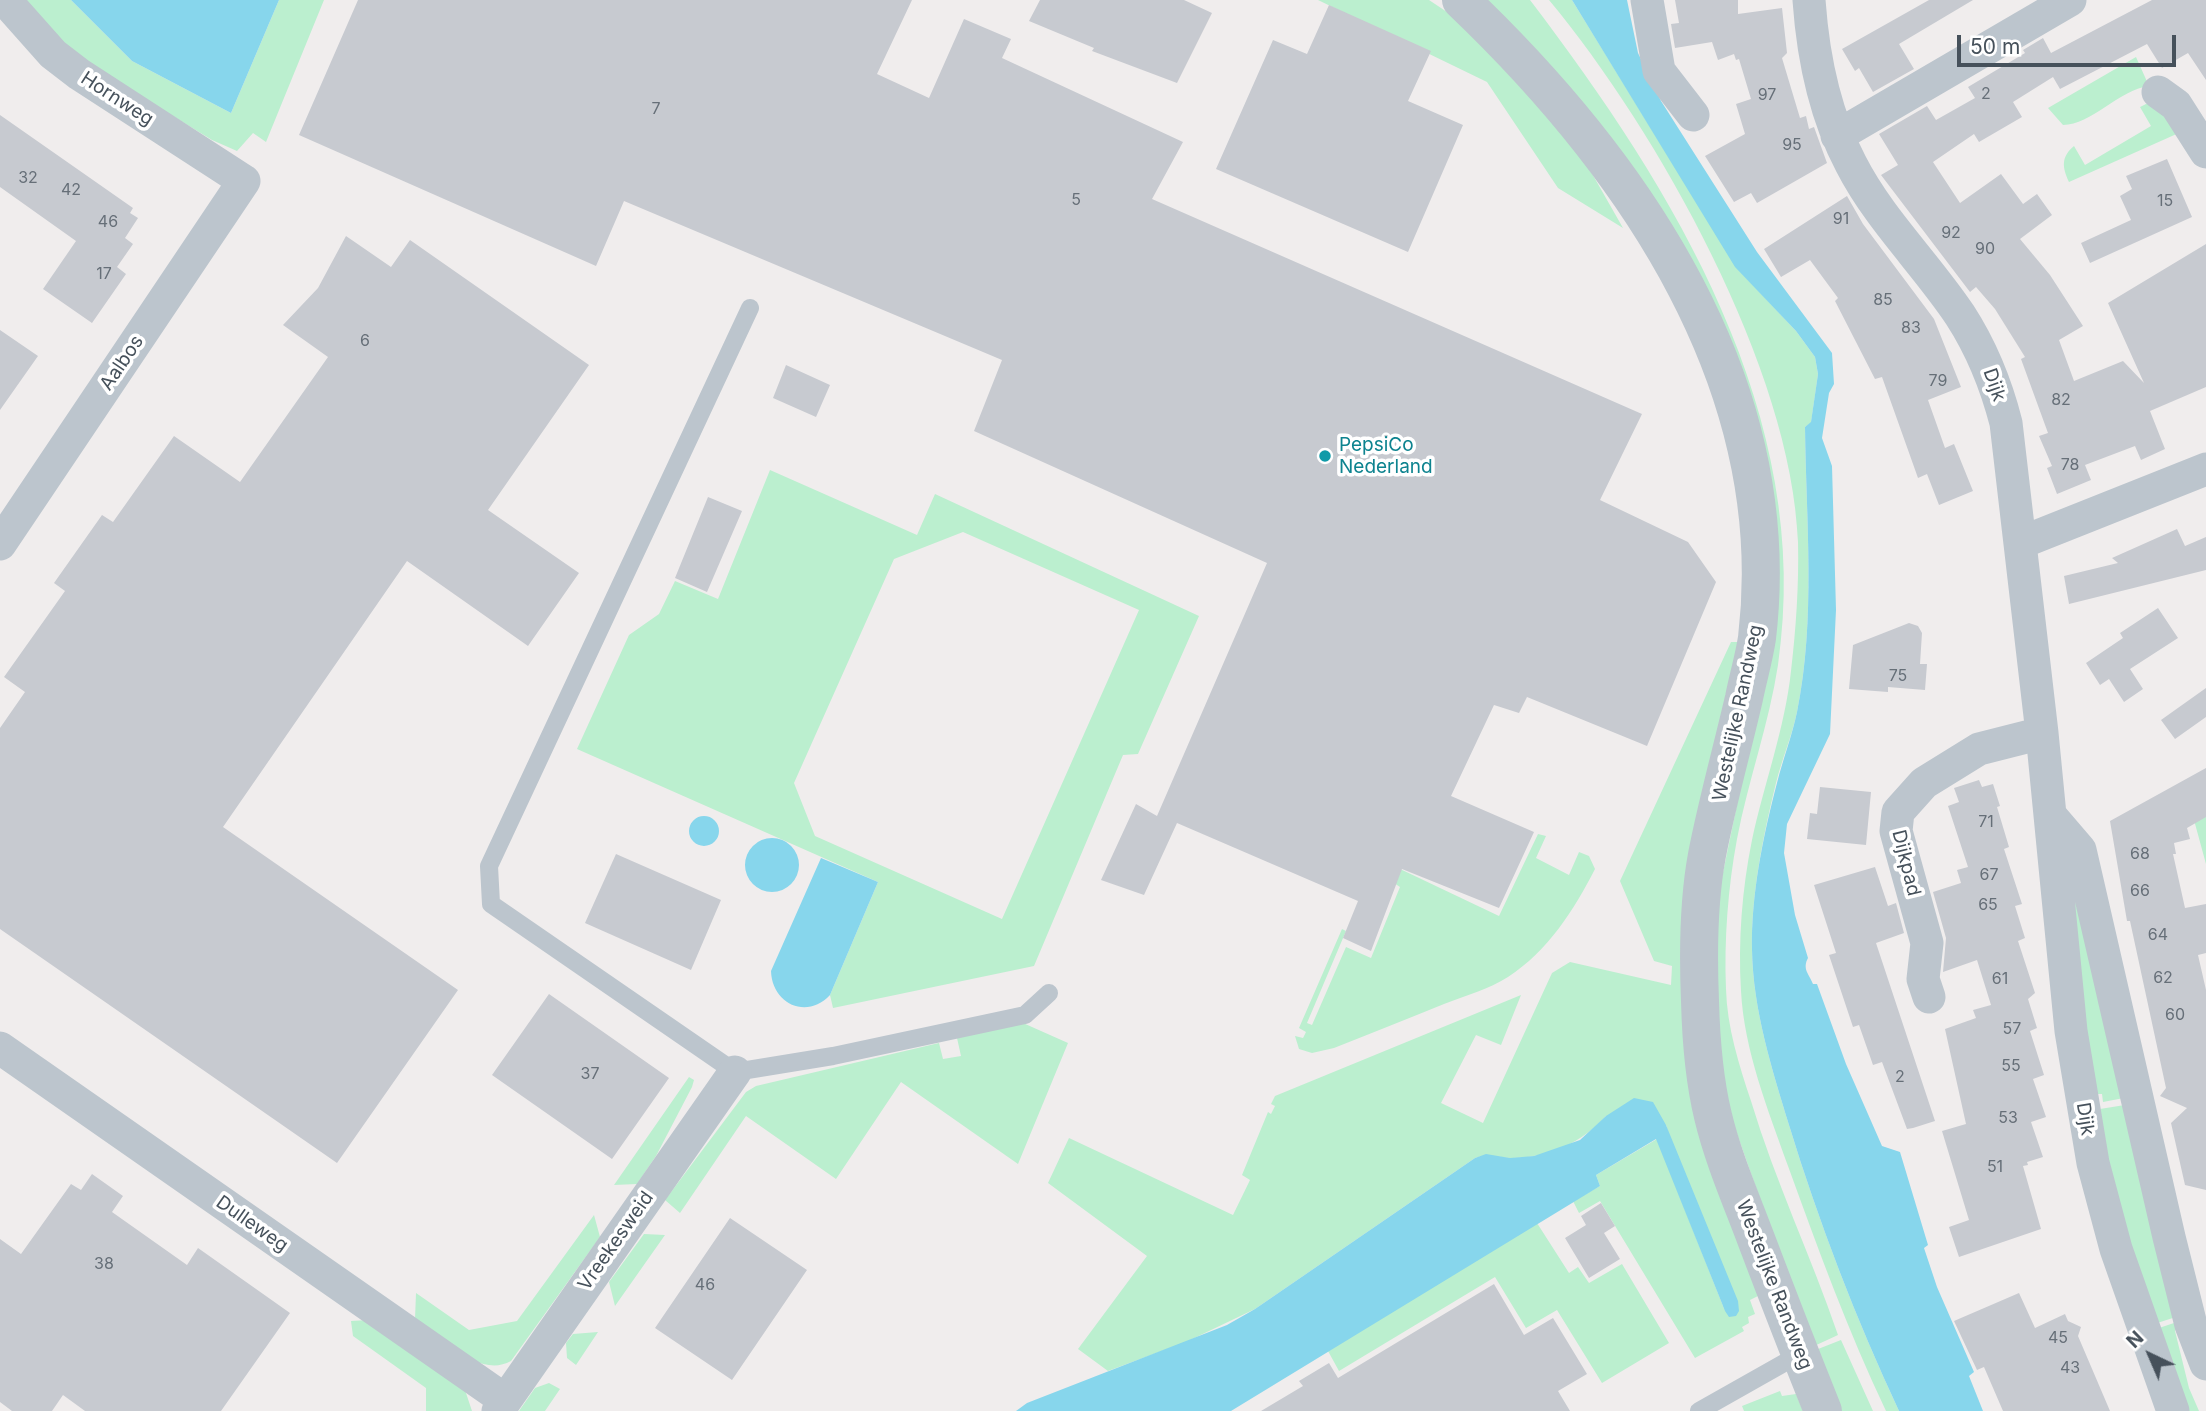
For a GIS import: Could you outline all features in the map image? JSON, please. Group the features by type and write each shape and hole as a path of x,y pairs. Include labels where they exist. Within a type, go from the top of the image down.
{"street":[{"name":"Hornweg","path":"5,0 53,54 79,75 244,181"},
{"name":"Westelijke Randweg","path":"1461,0 1546,84 1640,207 1699,309 1731,389 1747,447 1760,558 1757,641 1706,858 1699,922 1700,1000 1706,1076 1713,1117 1823,1411"},
{"path":"1647,0 1659,71 1693,115"},
{"name":"Dijk","path":"1809,0 1812,38 1821,87 1837,136 1852,167 1874,200 1960,314 1983,355 2006,423 2042,733 2071,1031 2092,1163 2116,1249 2173,1411"},
{"path":"1837,136 2070,0"},
{"path":"2158,92 2176,105 2206,152"},
{"name":"Aalbos","path":"0,544 244,181"},
{"path":"2020,544 2206,469"},
{"name":"Dijkpad","path":"1928,997 1923,979 1927,943 1896,831 1898,812 1924,783 1979,749 2042,733"},
{"path":"2050,815 2080,850 2185,1300 2206,1364"},
{"name":"Dulleweg","path":"0,1048 502,1406"},
{"name":"Vreekesweid","path":"502,1406 735,1072"}],"lane":[{"path":"750,308 489,866 491,904 735,1072 833,1056 1024,1015 1049,993"},
{"path":"1699,1411 1800,1354"}],"green space":[{"path":"21,0 71,0 132,61 231,113 279,0 324,0 266,142 253,133 237,151 212,140 73,55"},
{"path":"1318,0 1429,0 1456,18 1534,101 1586,163 1623,228 1558,188 1487,82"},
{"path":"1484,0 1530,0 1584,73 1635,149 1682,228 1722,310 1754,395 1775,483 1784,573 1778,665 1734,857 1726,933 1726,989 1734,1046 1742,1074 1782,1189 1838,1335 1812,1347 1722,1091 1713,921 1760,693 1751,403"},
{"path":"1549,0 1572,0 1737,268 1796,331 1815,357 1818,374 1811,423 1805,427 1809,570 1803,677 1797,712 1776,783 1759,866 1752,929 1753,972 1764,1039 1801,1162 1839,1270 1899,1411 1886,1411 1834,1290 1765,1102 1743,1013 1740,953 1746,877 1752,840 1784,714 1794,639 1798,542 1790,475 1772,403 1745,329 1712,256 1674,184 1633,116 1591,54"},
{"path":"2136,57 2149,86 2127,94 2095,114 2074,123 2063,125 2048,108"},
{"path":"2151,104 2181,132 2069,182 2064,162 2070,150 2074,146 2085,165 2151,126 2140,107"},
{"path":"770,470 917,535 935,494 1199,616 1138,754 1123,755 1034,966 833,1008 830,995 878,882 577,749 629,635 659,614 675,581 718,599","holes":["963,532 1139,610 1002,919 815,836 794,783 894,559"]},
{"path":"1731,642 1742,642 1689,891 1758,1296 1750,1300 1755,1314 1748,1317 1749,1323 1742,1327 1744,1331 1695,1358 1600,1201 1579,1213 1573,1201 1600,1186 1596,1175 1657,1139 1725,1311 1666,1125 1606,1116 1587,1134 1552,1152 1526,1157 1475,1158 1255,1309 1186,1342 1108,1371 1078,1349 1147,1256 1048,1183 1069,1138 1233,1215 1250,1180 1242,1175 1268,1112 1271,1114 1275,1106 1271,1104 1275,1096 1521,995 1501,1045 1476,1035 1441,1103 1483,1123 1552,973 1570,962 1671,985 1672,966 1654,961 1620,881"},
{"path":"2206,814 2206,864 2194,820"},
{"path":"1538,834 1546,836 1536,858 1569,875 1579,852 1589,856 1595,869 1559,929 1536,955 1508,977 1477,992 1334,1048 1312,1053 1299,1049 1295,1036 1303,1038 1306,1032 1299,1028 1342,929 1346,931 1307,1023 1312,1025 1346,947 1371,958 1400,887 1391,881 1398,868 1499,916"},
{"path":"2064,861 2129,1097 2103,1102 2102,1094 2098,1094 2090,1078"},
{"path":"1023,1023 1068,1043 1018,1164 901,1082 836,1179 746,1116 680,1213 665,1200 746,1092 756,1086 939,1043 943,1059 961,1056 957,1038"},
{"path":"689,1077 694,1080 692,1087 656,1156 637,1184 614,1185"},
{"path":"2131,1104 2179,1316 2151,1325 2120,1227 2100,1109"},
{"path":"594,1215 600,1237 511,1361 486,1365 473,1360 460,1354 415,1319 416,1293 469,1330 517,1321"},
{"path":"1537,1223 1569,1273 1578,1267 1589,1283 1622,1264 1669,1343 1602,1383 1557,1310 1526,1328 1495,1277 1339,1371 1328,1351"},
{"path":"644,1234 665,1235 615,1306 609,1282"},
{"path":"368,1320 465,1390 472,1411 426,1411 426,1388 353,1336 351,1321"},
{"path":"2177,1322 2175,1331 2189,1388 2199,1411 2185,1411 2153,1330"},
{"path":"598,1332 576,1365 567,1358 566,1343 573,1334"},
{"path":"1841,1340 1873,1411 1837,1411 1813,1351"},
{"path":"549,1383 560,1389 545,1411 519,1411 535,1388"},
{"path":"1780,1391 1782,1396 1796,1394 1803,1411 1744,1411 1742,1406"}],"water":[{"path":"71,0 279,0 231,113 132,61"},
{"path":"1572,0 1627,0 1638,53 1661,101 1757,252 1832,353 1834,384 1829,393 1822,438 1832,466 1836,610 1830,734 1787,824 1784,853 1795,915 1808,958 1807,971 1813,984 1817,984 1846,1064 1882,1146 1900,1152 1928,1245 1924,1248 1937,1287 1974,1372 1969,1376 1983,1411 1899,1411 1853,1306 1813,1198 1770,1061 1756,995 1752,929 1756,887 1772,803 1797,712 1803,677 1808,606 1805,427 1811,422 1818,374 1815,357 1796,331 1735,267"},
{"path":"704,816 715,820 719,831 715,842 704,846 693,842 689,831 693,820"},
{"path":"772,838 791,846 799,865 791,884 772,892 753,884 745,865 753,846"},
{"path":"821,858 878,882 830,995 821,1002 801,1007 784,1000 777,992 771,971"},
{"path":"1634,1098 1653,1102 1666,1125 1738,1301 1739,1311 1736,1316 1729,1317 1725,1311 1656,1139 1596,1175 1600,1186 1231,1411 1016,1411 1027,1403 1227,1325 1255,1309 1475,1158 1486,1154 1510,1158 1534,1156 1580,1140 1606,1116"}],"building":[{"name":"PepsiCo Nederland","path":"358,0 912,0 877,74 929,98 964,19 1011,39 1002,58 1183,142 1152,199 1642,414 1600,500 1688,542 1716,582 1647,746 1527,697 1519,713 1494,705 1451,796 1534,832 1499,908 1402,869 1371,951 1343,938 1358,901 1177,823 1144,895 1101,880 1136,804 1157,816 1267,563 974,431 1002,360 624,201 596,266 299,135"},
{"path":"1040,0 1184,0 1212,13 1177,83 1092,51 1094,48 1029,21"},
{"path":"1675,0 1738,0 1738,14 1782,8 1787,53 1782,58 1800,118 1806,116 1809,129 1814,127 1827,163 1757,203 1751,193 1734,202 1705,156 1745,134 1736,104 1751,99 1739,59 1736,60 1734,54 1718,60 1712,42 1675,48 1671,24 1679,23"},
{"path":"1929,0 1973,0 1899,44 1914,69 1873,92 1859,68 1855,71 1842,49"},
{"path":"2152,0 2206,0 2206,80 2188,53 2162,68 2147,44 2060,89 2053,77 2013,102 2022,117 1979,142 1974,134 1933,162 1960,203 2001,174 2023,204 2037,194 2052,215 2020,239 2050,275 2083,326 2059,340 2074,381 2123,361 2144,383 2108,303 2206,244 2206,387 2150,411 2165,449 2141,460 2135,446 2085,465 2091,480 2057,494 2047,468 2052,466 2039,436 2048,433 2021,359 2025,357 1995,309 1976,287 1970,292 1881,175 1898,165 1879,134 1927,106 1936,120 1975,98 1968,87 2025,53 2023,50 2043,38 2051,53"},
{"path":"1329,5 1431,51 1408,101 1463,125 1408,252 1216,169 1273,40 1307,54"},
{"path":"0,115 133,208 130,213 138,218 125,238 133,244 117,267 126,274 92,323 43,289 76,241 0,187"},
{"path":"2167,159 2192,217 2090,263 2081,243 2131,220 2120,196 2132,189 2126,176"},
{"path":"1847,196 1863,224 1934,319 1961,387 1928,400 1945,448 1954,444 1973,491 1939,505 1927,474 1918,478 1882,377 1875,379 1835,301 1838,298 1810,260 1781,277 1764,249"},
{"path":"346,236 391,267 410,240 589,365 488,510 579,573 528,646 407,561 223,827 458,990 337,1163 0,929 0,728 25,692 4,677 65,591 54,583 102,515 113,522 174,436 240,482 328,357 283,325 318,288"},
{"path":"0,330 38,356 0,410"},
{"path":"786,365 830,385 816,417 773,398"},
{"path":"708,497 742,511 707,592 675,578"},
{"path":"2177,529 2185,546 2206,537 2206,570 2069,604 2064,576 2118,563 2112,558"},
{"path":"2158,608 2178,638 2130,669 2143,689 2124,702 2109,679 2100,685 2086,663 2123,638 2120,633"},
{"path":"1909,623 1918,626 1922,633 1920,664 1927,664 1925,690 1888,687 1888,692 1849,689 1853,645"},
{"path":"2206,688 2206,717 2175,739 2161,720"},
{"path":"2206,768 2206,817 2187,828 2190,839 2174,843 2176,854 2173,854 2185,908 2206,904 2206,953 2198,955 2206,990 2206,1190 2185,1185 2171,1123 2187,1108 2160,1096 2166,1088 2130,921 2127,921 2110,821"},
{"path":"1979,780 1982,787 1993,784 2009,847 2004,849 2022,904 2015,906 2025,938 2018,941 2035,993 2028,999 2037,1028 2030,1031 2044,1075 2033,1079 2046,1117 2031,1122 2043,1157 2023,1166 2041,1229 1959,1257 1949,1227 1969,1220 1942,1131 1966,1124 1945,1029 1976,1018 1973,1010 1991,1005 1977,960 1943,972 1946,938 1933,892 1961,883 1957,870 1968,867 1948,806 1959,802 1954,788"},
{"path":"1820,787 1871,792 1866,845 1807,839 1810,813 1817,814"},
{"path":"616,854 721,900 691,970 585,923"},
{"path":"1875,867 1888,906 1896,903 1904,933 1876,943 1935,1121 1907,1129 1882,1062 1873,1065 1859,1025 1853,1027 1829,955 1836,953 1814,885"},
{"path":"549,994 669,1078 612,1159 492,1075"},
{"path":"92,1174 123,1196 112,1212 187,1265 198,1248 290,1313 221,1411 85,1411 63,1395 52,1411 12,1411 0,1402 0,1239 21,1254 71,1184 81,1190"},
{"path":"1601,1203 1615,1226 1604,1233 1620,1259 1589,1278 1565,1238 1586,1225 1581,1216"},
{"path":"730,1218 807,1270 732,1380 655,1328"},
{"path":"1494,1284 1524,1335 1553,1318 1587,1374 1558,1391 1570,1411 1261,1411 1303,1386 1299,1381 1329,1363 1338,1378"},
{"path":"2019,1293 2035,1328 2065,1314 2068,1321 2081,1327 2078,1336 2110,1411 2003,1411 1984,1367 1977,1370 1954,1321"}],"place":[{"name":"PepsiCo Nederland","path":"1325,456"}]}
